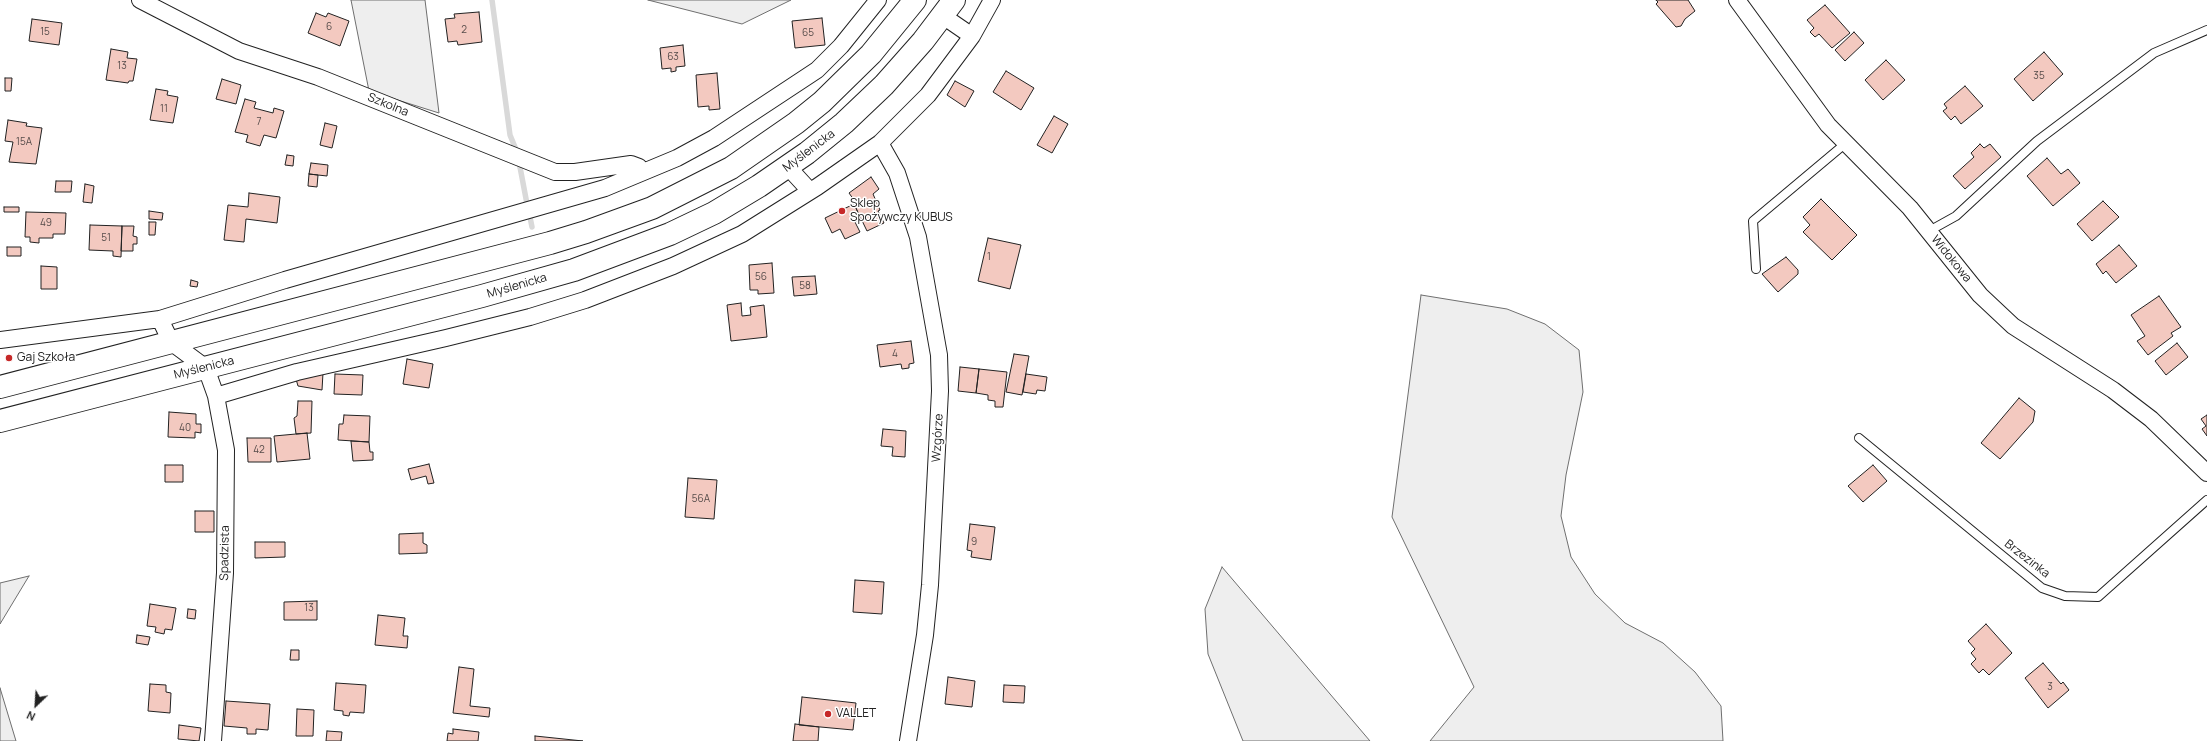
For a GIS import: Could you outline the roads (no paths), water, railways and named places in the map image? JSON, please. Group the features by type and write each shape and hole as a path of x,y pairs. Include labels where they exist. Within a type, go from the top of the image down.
{"highway":[{"path":"0,387 550,244 621,220 682,194 753,154 822,102 871,54 915,0"},
{"name":"Myślenicka","path":"0,421 482,296 614,256 670,234 714,213 788,167 864,105 923,41 949,8"}],"street":[{"name":"Szkolna","path":"140,0 239,51 318,77 555,172 575,172 631,164 639,167 643,172"},
{"path":"0,340 160,319 285,280 605,188 677,158 714,138 817,70 840,46 878,0"},
{"path":"216,396 290,374 454,336 585,300 673,266 737,237 810,191 880,143 928,95 972,36 992,0"},
{"name":"Widokowa","path":"1737,0 1828,125 1910,208 1980,295 2013,326 2113,390 2151,418 2207,473"},
{"path":"949,8 972,36"},
{"name":"Wzgórze","path":"880,143 897,173 918,237 939,356 940,391 930,585 925,636 908,741"},
{"path":"788,167 810,191"},
{"path":"160,319 171,342 206,368"},
{"name":"Spadzista","path":"206,368 216,396 226,450 225,565 213,741"}],"lane":[{"path":"1929,231 1956,216 2037,141 2154,53 2207,30"},
{"path":"1756,269 1753,221 1846,143"},
{"name":"Brzezinka","path":"1859,438 2042,588 2065,596 2098,596 2207,500"}],"waterway":[{"path":"492,0 510,135 517,152"},
{"path":"520,167 527,204"},
{"path":"530,217 532,227"}],"place":[{"name":"Sklep Spożywczy KUBUS","path":"842,211"},
{"name":"Gaj Szkoła","path":"9,358"},
{"name":"VALLET","path":"828,714"}]}
